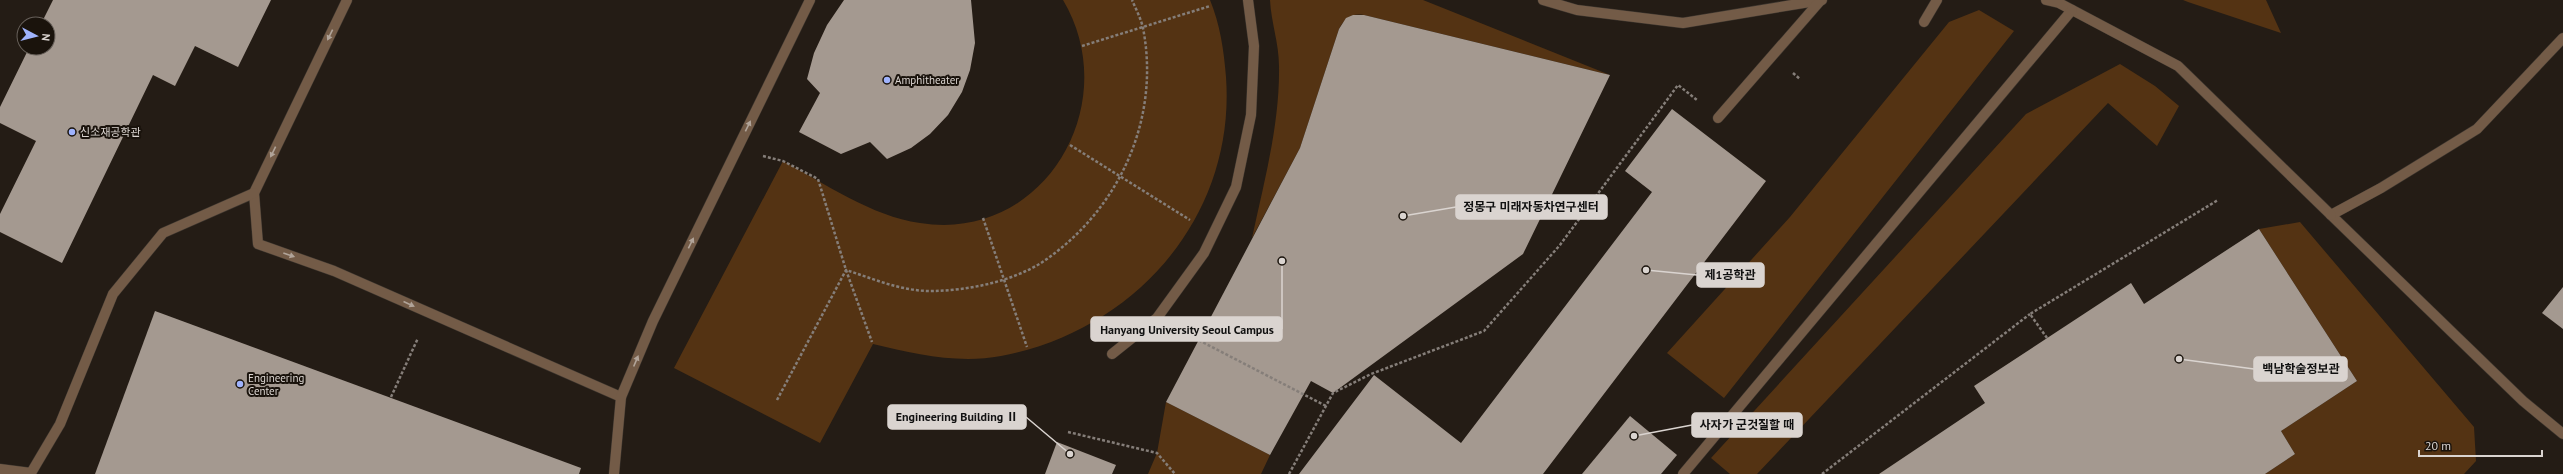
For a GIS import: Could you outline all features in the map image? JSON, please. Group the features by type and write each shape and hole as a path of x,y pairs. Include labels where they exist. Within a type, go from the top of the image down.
{"street":[{"path":"347,0 254,193 258,244 334,271 620,397"},
{"path":"614,474 620,397 652,321 810,0"},
{"path":"1112,354 1157,318 1204,253 1236,188 1251,115 1254,46 1248,0"},
{"path":"1543,0 1578,10 1683,23 1821,0"},
{"path":"1718,118 1821,0"},
{"path":"1924,22 1938,0"},
{"path":"2046,0 2059,3 2178,66 2523,400 2563,434"},
{"path":"1683,474 2072,10"},
{"path":"2332,215 2381,188 2477,129 2563,38"},
{"path":"0,469 31,473 60,424 113,294 163,233 254,193"}],"path":[{"path":"846,270 896,286 932,291 971,287 1004,279 1040,264 1068,242 1098,212 1122,178 1136,143 1145,103 1147,63 1143,27 1132,0"},
{"path":"1082,46 1210,6"},
{"path":"1289,474 1333,393 1371,374 1484,331 1560,245 1678,85 1718,118"},
{"path":"1070,145 1190,220"},
{"path":"762,156 783,160 818,179 846,270 872,342"},
{"path":"1822,474 2030,314 2218,200"},
{"path":"983,218 1027,347"},
{"path":"777,400 846,270"},
{"path":"391,397 429,313"},
{"path":"2030,314 2047,338"},
{"path":"1199,340 1326,406"},
{"path":"1068,432 1157,452 1175,474"}],"shaded area":[{"path":"1063,0 1210,0 1219,28 1226,77 1225,128 1214,176 1195,220 1168,259 1134,293 1094,321 1050,343 1001,356 969,359 937,357 873,344 820,443 674,368 783,161 832,189 866,206 884,214 920,223 964,223 1003,211 1036,189 1061,158 1078,122 1084,82 1080,40"},
{"path":"1270,0 1423,0 1610,75 1364,15 1349,17 1339,29 1300,148 1252,238 1274,131 1279,88 1279,57"},
{"path":"2183,0 2266,0 2281,33 2188,2"},
{"path":"1979,10 2014,31 1724,398 1667,353 1790,217 1949,22"},
{"path":"2120,64 2155,86 2179,106 2157,146 2108,103 1757,474 1730,474 1711,458 2026,114"},
{"path":"2300,222 2474,427 2476,461 2464,474 2265,474 2295,454 2281,431 2357,381 2259,229"},
{"path":"1166,402 1270,455 1261,474 1148,474 1157,453"}],"building":[{"name":"신소재공학관","path":"53,0 271,0 238,67 195,46 175,86 153,75 62,263 0,232 0,214 36,141 0,123 0,107 25,56 56,56 56,16 45,16"},
{"name":"Amphitheater","path":"844,0 971,0 975,43 970,70 962,92 948,115 930,134 911,148 887,159 870,142 841,154 799,132 820,93 807,79 814,53 827,25"},
{"path":"1353,15 1364,15 1610,75 1523,254 1333,393 1311,381 1270,455 1166,402 1300,148 1339,29 1346,18"},
{"path":"1672,109 1766,181 1543,474 1299,474 1374,375 1461,443 1652,192 1625,171"},
{"path":"2259,229 2357,381 2281,431 2295,454 2265,474 1879,474 1985,403 1974,386 2131,283 2144,304"},
{"path":"2563,287 2563,329 2542,313"},
{"name":"Engineering Center","path":"155,311 581,468 579,474 95,474"},
{"path":"1630,416 1677,455 1661,474 1582,474"},
{"path":"1057,442 1116,465 1112,474 1045,474"}],"place":[{"name":"Amphitheater","path":"887,80"},
{"name":"신소재공학관","path":"72,132"},
{"name":"정몽구 미래자동차연구센터","path":"1403,216"},
{"name":"Hanyang University Seoul Campus","path":"1282,261"},
{"name":"제1공학관","path":"1646,270"},
{"name":"백남학술정보관","path":"2179,359"},
{"name":"Engineering Center","path":"240,384"},
{"name":"사자가 군것질할 때","path":"1634,436"},
{"name":"Engineering Building Ⅱ","path":"1070,454"}]}
